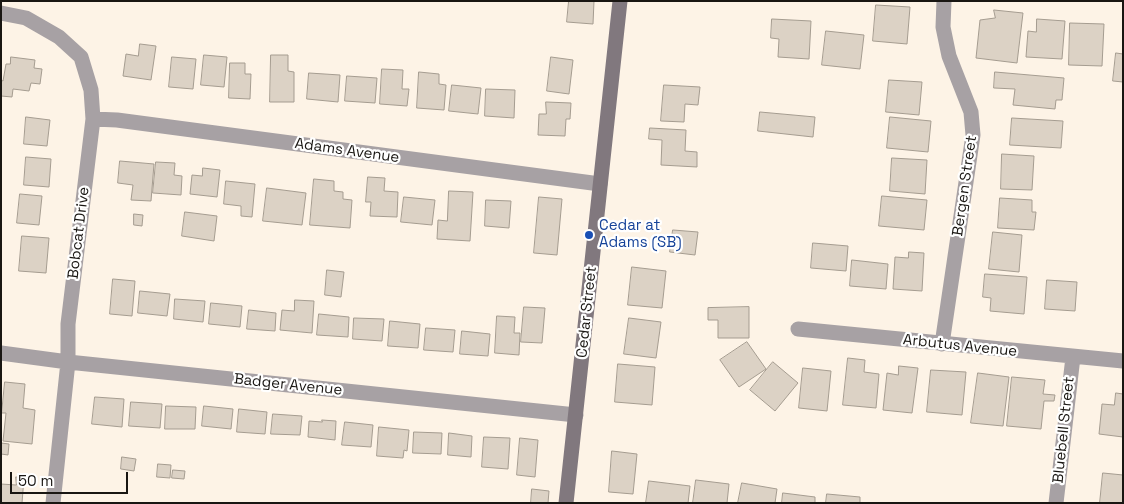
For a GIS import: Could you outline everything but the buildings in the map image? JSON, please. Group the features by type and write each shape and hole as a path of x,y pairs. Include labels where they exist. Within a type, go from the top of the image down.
{"main road":[{"name":"Cedar Street","path":"566,503 620,1"}],"street":[{"name":"Bergen Street","path":"942,344 973,135 971,112 949,56 943,27 944,1"},
{"name":"Bobcat Drive","path":"1,12 26,18 59,37 81,57 91,90 93,119 68,324 68,362 53,503"},
{"name":"Adams Avenue","path":"93,119 116,120 600,184"},
{"name":"Arbutus Avenue","path":"798,329 1123,362"},
{"name":"Badger Avenue","path":"1,352 68,362 576,415"},
{"name":"Bluebell Street","path":"1056,503 1073,357"}],"place":[{"name":"Cedar at Adams (SB)","path":"589,235"}]}
